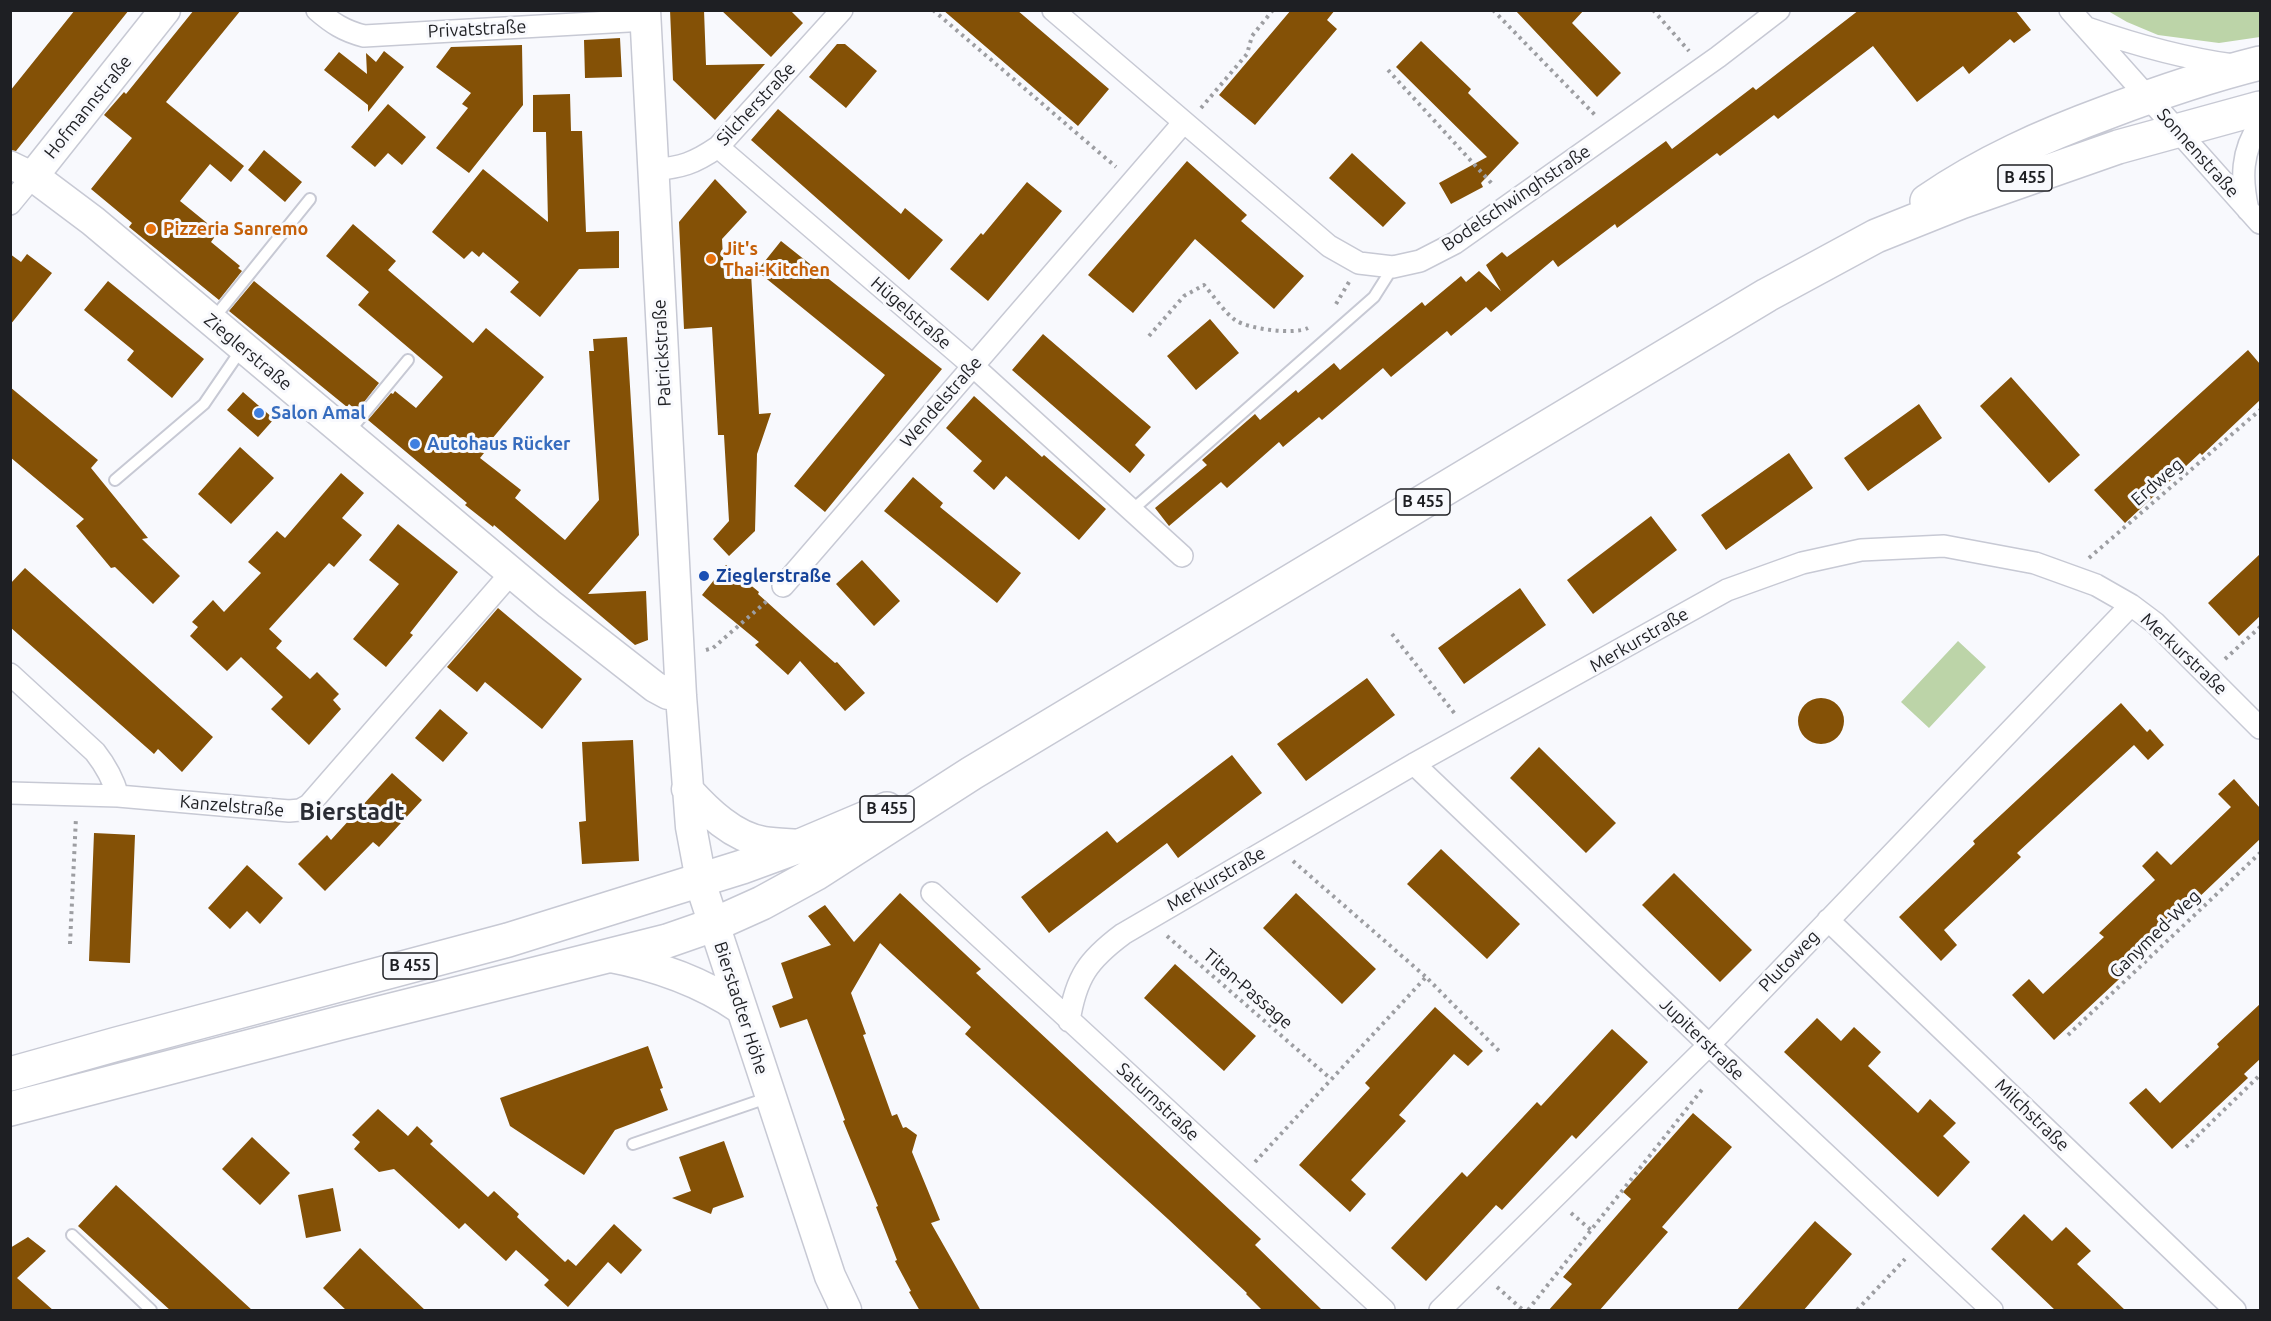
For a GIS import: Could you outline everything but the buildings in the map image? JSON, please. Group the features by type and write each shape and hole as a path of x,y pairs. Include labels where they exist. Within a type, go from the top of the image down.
{"main road":[{"name":"Hofmannstraße","path":"22,171 165,10"},
{"name":"Patrickstraße","path":"645,15 681,696"},
{"name":"B 455","path":"18,1109 667,941 762,903 815,874 972,773 1767,295 1876,236 1985,164 2053,132 2148,97 2253,65"},
{"name":"B 455","path":"1876,236 2022,179 2118,147 2260,108"},
{"name":"Zieglerstraße","path":"22,171 93,221 512,572 655,687 668,694 681,696"},
{"name":"Bierstadter Höhe","path":"681,696 687,789 701,880 740,1008 830,1276 846,1311"},
{"name":"B 455","path":"10,1074 508,940 701,880 802,845 972,773"},
{"path":"687,789 706,808 741,835 764,842 802,845"},
{"path":"606,956 676,974 721,995 740,1008"}],"street":[{"name":"Privatstraße","path":"317,10 331,23 348,32 364,36 645,15"},
{"name":"Silcherstraße","path":"653,170 679,167 697,161 718,147 842,10"},
{"name":"Bodelschwinghstraße","path":"1053,10 1329,246 1359,263 1392,267 1420,261 1455,243 1703,68 1779,10"},
{"name":"Sonnenstraße","path":"2070,10 2254,217"},
{"path":"2086,28 2151,50 2192,59 2253,65"},
{"name":"Wendelstraße","path":"783,586 1185,123"},
{"name":"Sonnenstraße","path":"2254,217 2243,175 2249,143 2260,124"},
{"name":"Hügelstraße","path":"718,147 973,366 1182,556"},
{"name":"Hofmannstraße","path":"10,204 22,171"},
{"name":"Merkurstraße","path":"1069,1021 1073,998 1091,961 1123,934 1414,764 1727,590 1802,563 1862,550 1944,546 2035,563 2070,574 2096,585 2131,605 2172,638 2260,728"},
{"name":"Kanzelstraße","path":"10,794 118,796 289,811 300,810 309,805 512,572"},
{"name":"Plutoweg","path":"1440,1311 1708,1045 2131,605"},
{"path":"10,674 95,752 106,765 118,796"},
{"name":"Jupiterstraße","path":"1414,764 1708,1045 1992,1311"},
{"name":"Saturnstraße","path":"932,893 1384,1311"},
{"name":"Milchstraße","path":"1828,920 2235,1311"}],"lane":[{"path":"212,321 310,199"},
{"path":"1132,510 1374,297 1392,267"},
{"path":"115,480 204,405 243,347"},
{"path":"347,434 408,360"},
{"path":"633,1144 770,1097"},
{"path":"72,1235 151,1311"}],"path":[{"path":"933,10 1132,182"},
{"path":"1185,123 1247,54 1252,36 1274,10"},
{"path":"1493,10 1612,132"},
{"path":"1653,10 1703,68"},
{"path":"1388,70 1511,204"},
{"path":"1335,306 1359,263"},
{"path":"1149,336 1184,296 1204,285 1236,321 1276,332 1300,332 1313,326"},
{"name":"Erdweg","path":"2070,574 2260,410"},
{"path":"680,658 713,648 747,621 783,586"},
{"path":"2208,675 2260,627"},
{"path":"1392,634 1470,734"},
{"path":"70,944 77,795"},
{"path":"1275,845 1426,977 1501,1053"},
{"name":"Ganymed-Weg","path":"2068,1035 2260,853"},
{"name":"Titan-Passage","path":"1148,919 1332,1079"},
{"path":"1240,1178 1426,977"},
{"path":"1528,1311 1725,1060"},
{"path":"2186,1147 2260,1075"},
{"path":"1857,1311 1920,1243"},
{"path":"1479,1272 1523,1311"}],"green space":[{"path":"2108,11 2260,11 2260,37 2219,43 2158,35"},
{"path":"1958,641 1986,667 1929,728 1901,702"}],"place":[{"name":"Pizzeria Sanremo","path":"151,229"},
{"name":"Jit's Thai-Kitchen","path":"711,259"},
{"name":"Salon Amal","path":"259,413"},
{"name":"Autohaus Rücker","path":"415,444"},
{"name":"Zieglerstraße","path":"704,576"}],"district":[{"name":"Bierstadt","path":"352,812"}]}
